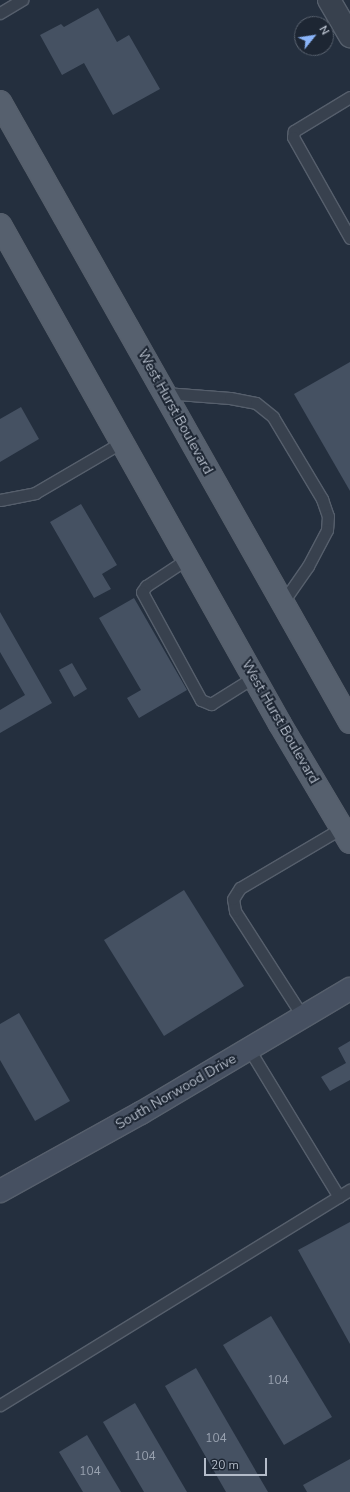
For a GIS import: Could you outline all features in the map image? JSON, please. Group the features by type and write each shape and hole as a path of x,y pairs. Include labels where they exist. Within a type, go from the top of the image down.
{"main road":[{"name":"West Hurst Boulevard","path":"0,102 350,722"},
{"name":"West Hurst Boulevard","path":"0,225 187,559 346,835"},
{"name":"South Norwood Drive","path":"0,1191 249,1049 350,989"}],"street":[{"path":"329,0 350,36"}],"lane":[{"path":"0,13 22,0"},
{"path":"348,102 294,131 293,137 350,238"},
{"path":"165,393 230,398 256,403 273,417 322,499 328,516 327,530 308,566 283,602"},
{"path":"0,500 35,493 122,442"},
{"path":"187,559 146,586 142,592 202,700 211,704 254,677"},
{"path":"302,1017 235,911 233,899 240,888 346,835"},
{"path":"249,1049 339,1197"},
{"path":"0,1405 350,1190"}],"building":[{"path":"98,8 117,42 129,35 160,89 113,115 84,63 62,75 40,35 61,24 64,27"},
{"path":"350,362 350,491 294,394"},
{"path":"21,407 39,439 0,462 0,419"},
{"path":"81,504 117,565 102,574 111,589 94,598 50,522"},
{"path":"134,598 187,690 139,718 127,698 141,690 99,618"},
{"path":"0,612 52,703 0,733 0,710 25,695 0,652"},
{"path":"72,663 87,689 74,697 59,670"},
{"path":"184,890 244,986 164,1036 104,940"},
{"path":"19,1013 70,1101 35,1121 0,1060 0,1024"},
{"path":"350,1041 350,1080 330,1091 321,1077 346,1063 338,1048"},
{"path":"350,1222 350,1344 298,1250"},
{"path":"271,1316 332,1417 284,1445 223,1345"},
{"path":"196,1368 268,1492 226,1492 165,1386"},
{"path":"135,1403 187,1492 144,1492 103,1422"},
{"path":"87,1435 121,1492 83,1492 59,1452"},
{"path":"350,1459 350,1492 307,1492 303,1485"}]}
